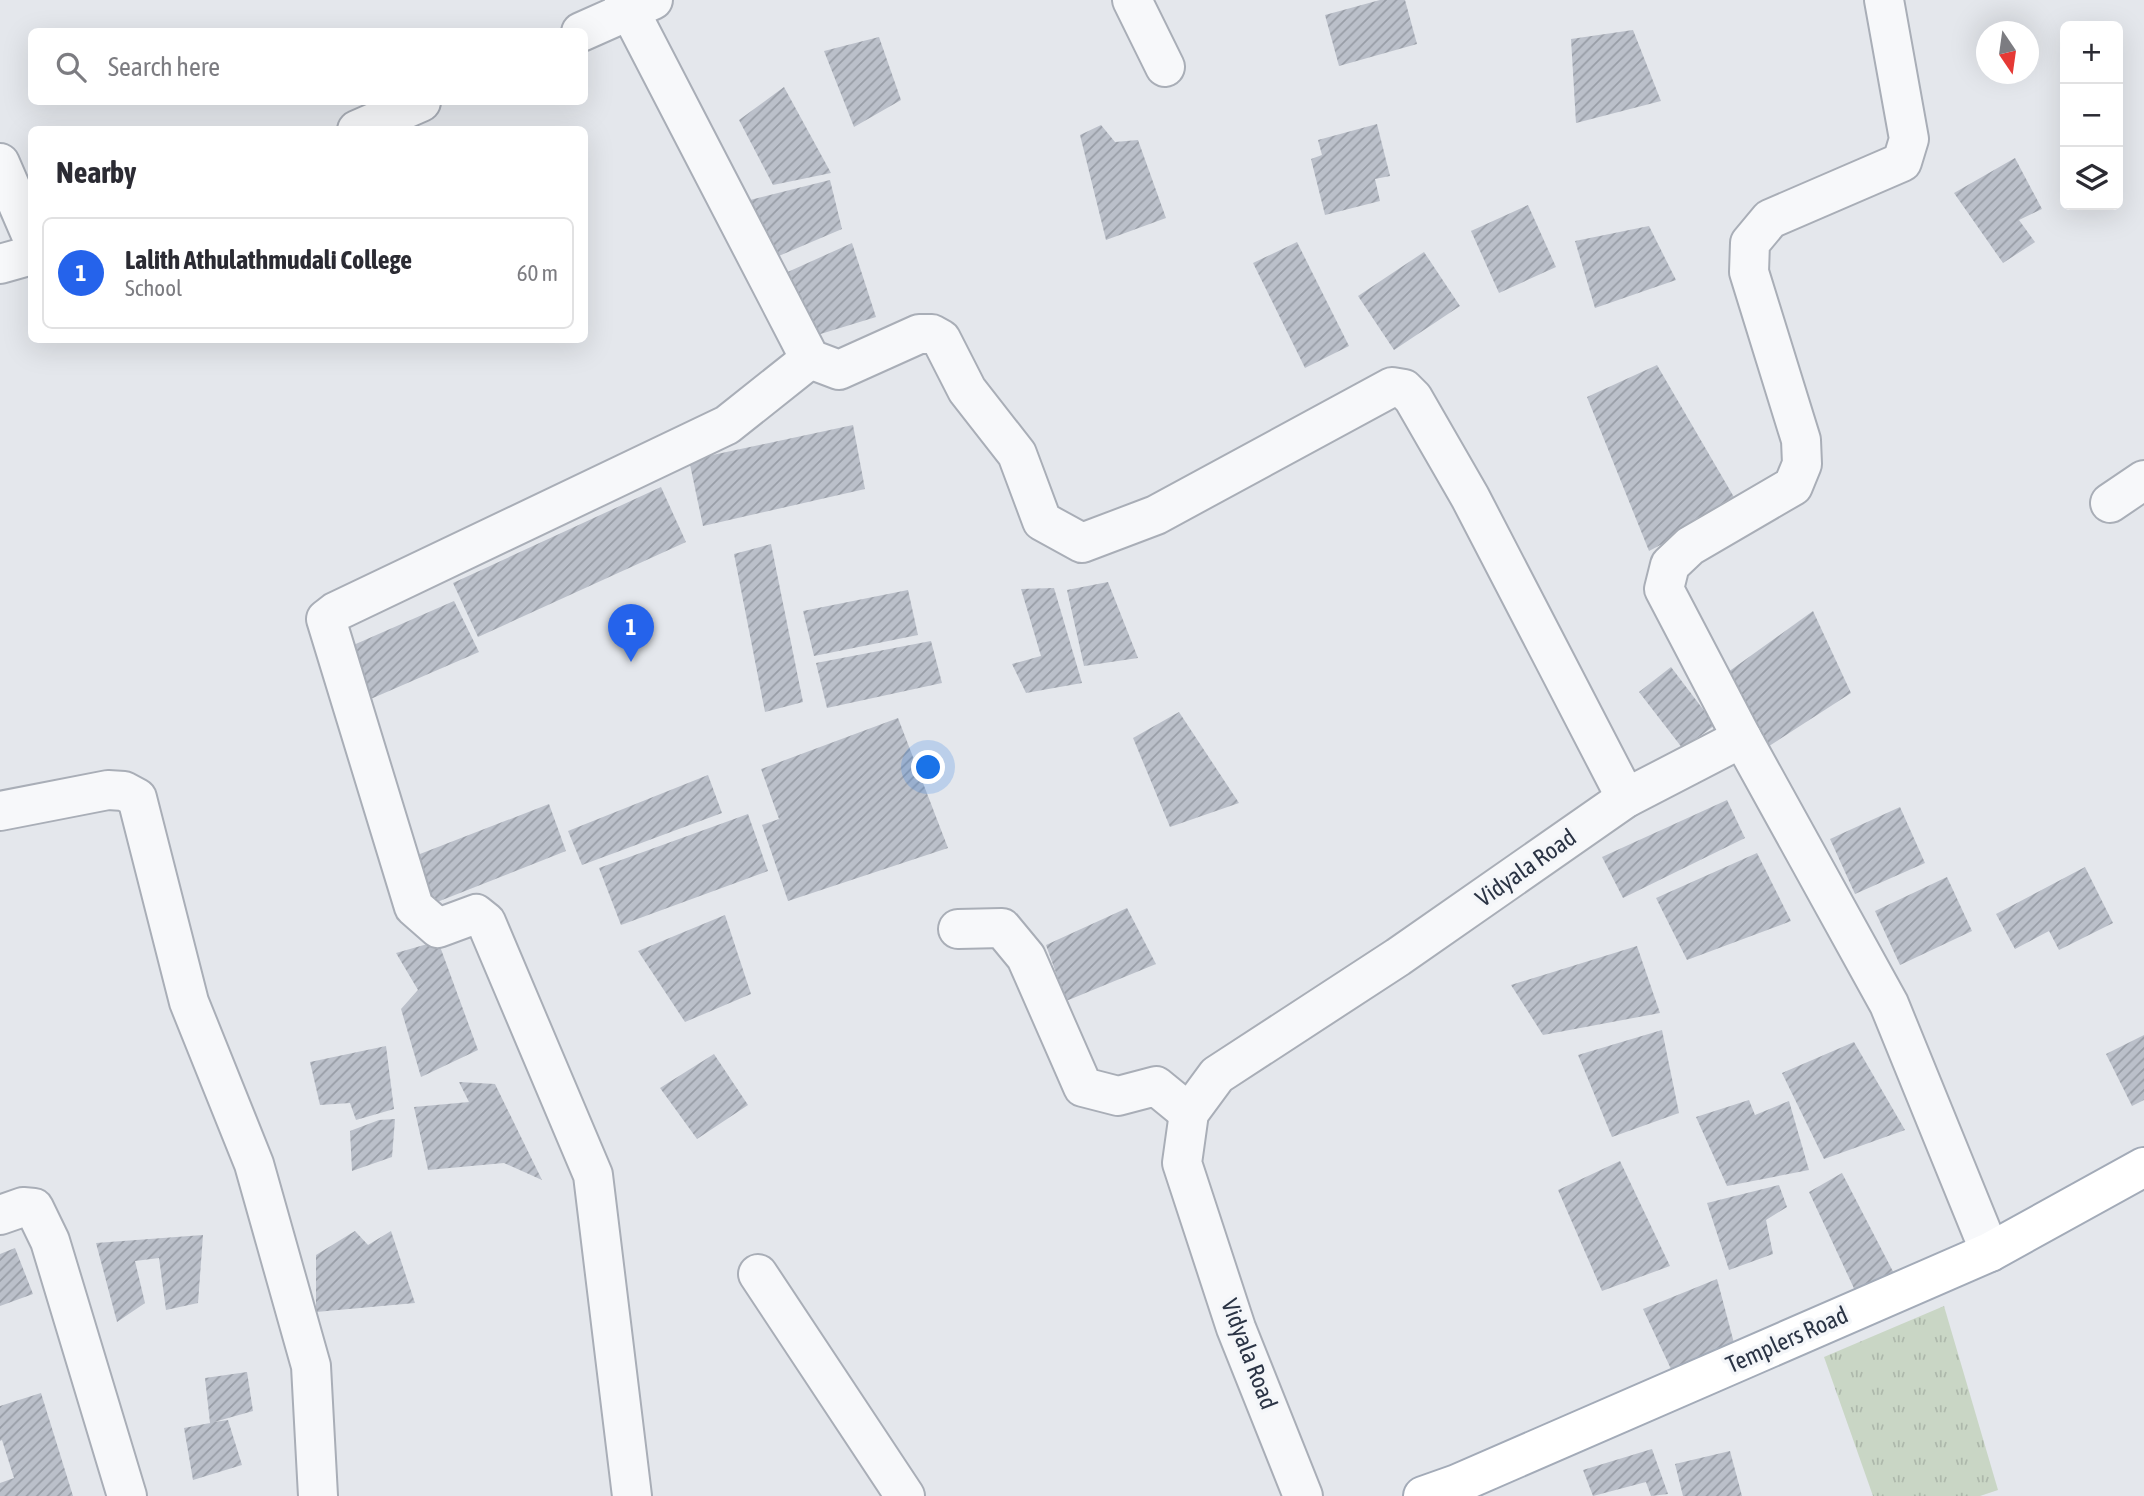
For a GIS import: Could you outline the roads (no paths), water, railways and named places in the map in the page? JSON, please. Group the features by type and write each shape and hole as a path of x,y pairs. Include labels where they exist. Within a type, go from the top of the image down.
{"main road":[{"name":"Templers Road","path":"1447,1492 1990,1252 2144,1167"}],"street":[{"path":"1132,0 1165,67"},
{"path":"1884,0 1909,139 1902,162 1770,219 1750,243 1749,272 1801,440 1802,464 1793,486 1690,545 1670,565 1664,589 1742,738 1889,1004 1990,1252"},
{"path":"588,28 635,4 810,359 839,370 919,334 932,334 941,340 967,390 1017,454 1042,521 1082,542 1156,515 1392,387 1404,389 1413,398 1470,497 1626,798"},
{"path":"366,126 414,105"},
{"path":"0,163 28,228"},
{"path":"0,264 28,256"},
{"path":"632,1496 593,1175 486,922 476,915 438,928 414,907 326,619 335,612 727,425 810,359"},
{"path":"2110,503 2144,480"},
{"name":"Vidyala Road","path":"1303,1496 1236,1328 1182,1163 1189,1113 1217,1075 1398,957 1626,798 1742,738"},
{"path":"0,811 108,790 124,792 137,798 189,1002 254,1164 311,1366 318,1496"},
{"path":"958,929 1002,928 1026,957 1083,1087 1118,1096 1156,1086 1189,1113"},
{"path":"0,1215 23,1207 34,1208 50,1241 127,1496"},
{"path":"758,1274 905,1496"}],"place":[{"name":"Lalith Athulathmudali College","path":"631,662"}]}
